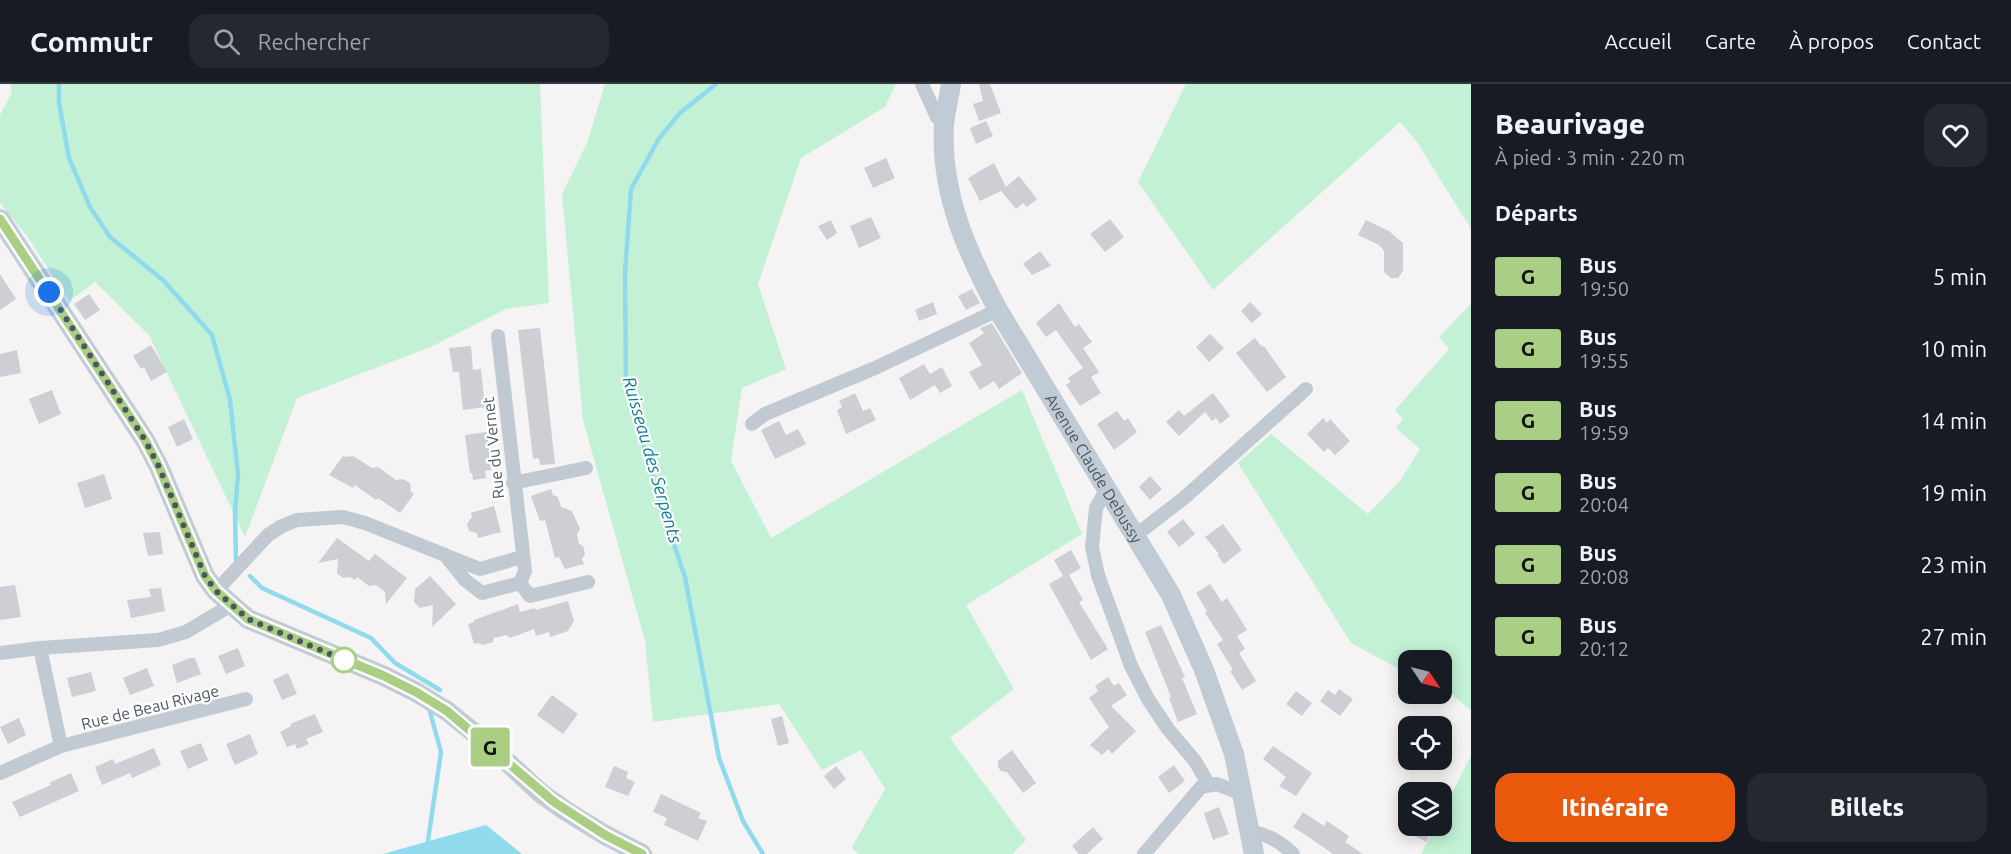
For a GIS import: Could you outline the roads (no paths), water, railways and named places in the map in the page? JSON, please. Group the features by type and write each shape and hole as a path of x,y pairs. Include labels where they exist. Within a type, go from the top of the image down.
{"street":[{"path":"922,84 936,117 944,125"},
{"name":"Avenue Claude Debussy","path":"951,84 944,125 945,166 955,216 975,266 998,310 1171,595 1204,670 1234,754 1254,854"},
{"path":"0,219 145,440 159,467 205,576 216,591 248,619 384,676 447,711 558,806 605,835 642,854"},
{"path":"752,424 765,414 874,368 998,310"},
{"name":"Rue du Vernet","path":"498,336 513,483 525,571 520,583"},
{"path":"1136,536 1184,498 1306,389"},
{"path":"513,483 586,468"},
{"path":"1107,488 1095,508 1092,547 1098,575 1131,666 1148,699 1168,729 1195,761 1209,785"},
{"path":"216,591 268,535 297,520 343,517 365,523 480,569 522,557"},
{"path":"445,555 465,580 482,593 520,583 530,596 588,582"},
{"path":"0,653 158,640 186,632 231,605"},
{"name":"Rue de Beau Rivage","path":"40,648 61,746"},
{"name":"Rue de Beau Rivage","path":"0,773 61,746 246,699"},
{"path":"1144,854 1201,787 1217,784 1242,794"},
{"path":"1250,831 1267,834 1281,842 1293,854"}],"water":[{"path":"486,825 522,854 383,854"}],"waterway":[{"path":"59,84 59,103 69,158 90,207 110,237 163,280 212,335 230,400 238,474 235,512 236,561"},
{"name":"Ruisseau des Serpents","path":"716,84 680,113 658,140 631,189 625,273 626,384 660,503 685,577 719,758 743,821 763,854"},
{"path":"250,576 262,588 371,638 395,663 440,690"},
{"path":"426,854 441,752 430,712"}]}
